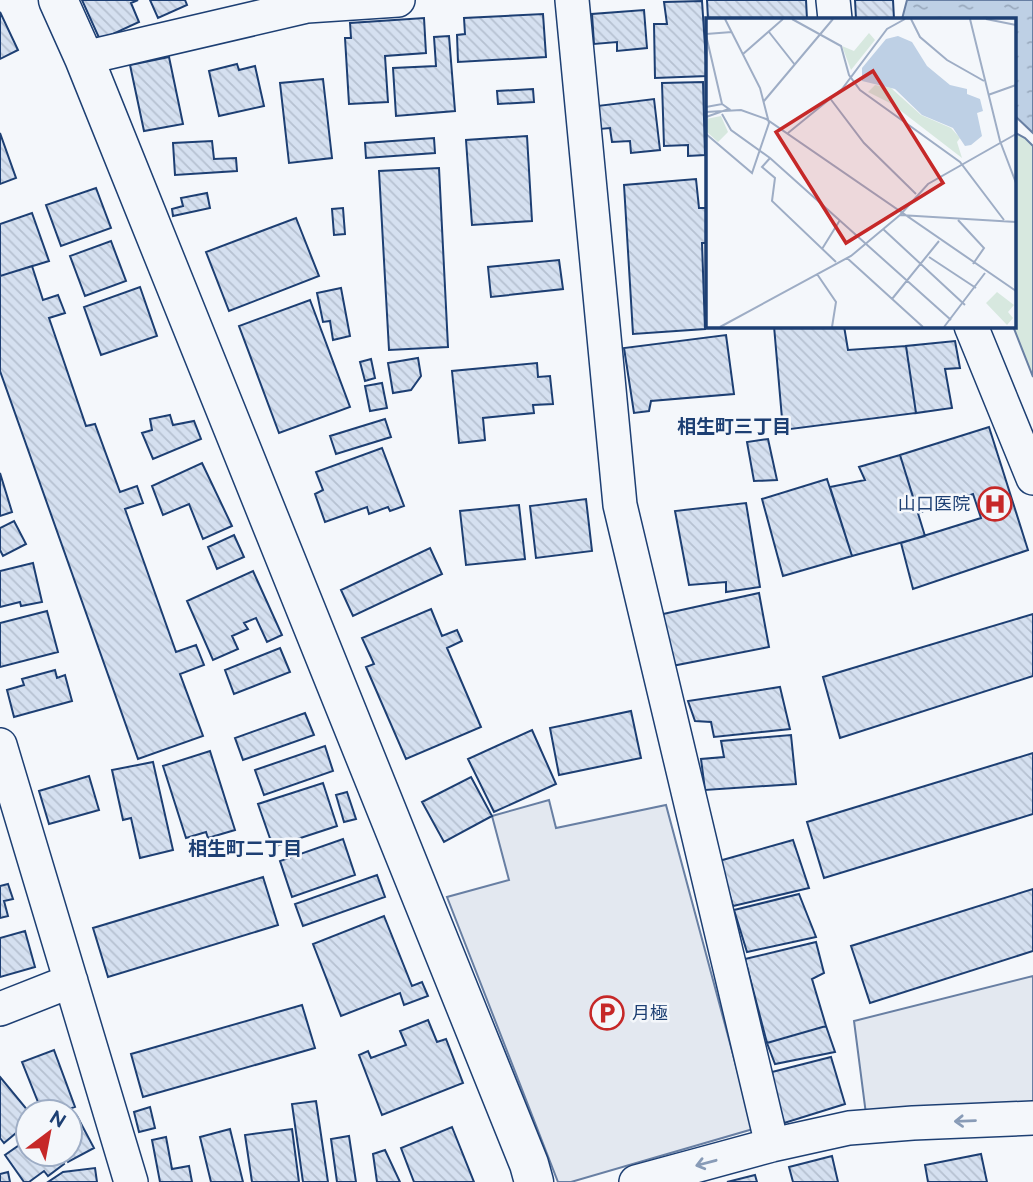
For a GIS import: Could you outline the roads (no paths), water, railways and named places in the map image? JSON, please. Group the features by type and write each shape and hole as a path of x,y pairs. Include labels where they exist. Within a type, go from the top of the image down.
{"street":[{"path":"58,0 85,58 534,1182"},
{"path":"85,58 307,6 398,0"},
{"path":"572,0 620,505 772,1145"},
{"path":"833,0 835,18"},
{"path":"971,327 1033,478"},
{"path":"0,745 131,1182"},
{"path":"0,1009 71,981"},
{"path":"636,1182 772,1145 849,1128 1033,1118"}],"water":[{"path":"907,0 1033,0 1033,133 1016,117 1016,18 902,18"}],"place":[{"name":"山口医院","path":"995,504"},
{"name":"月極","path":"607,1013"}],"district":[{"name":"相生町三丁目","path":"734,426"},
{"name":"相生町二丁目","path":"245,848"}]}
